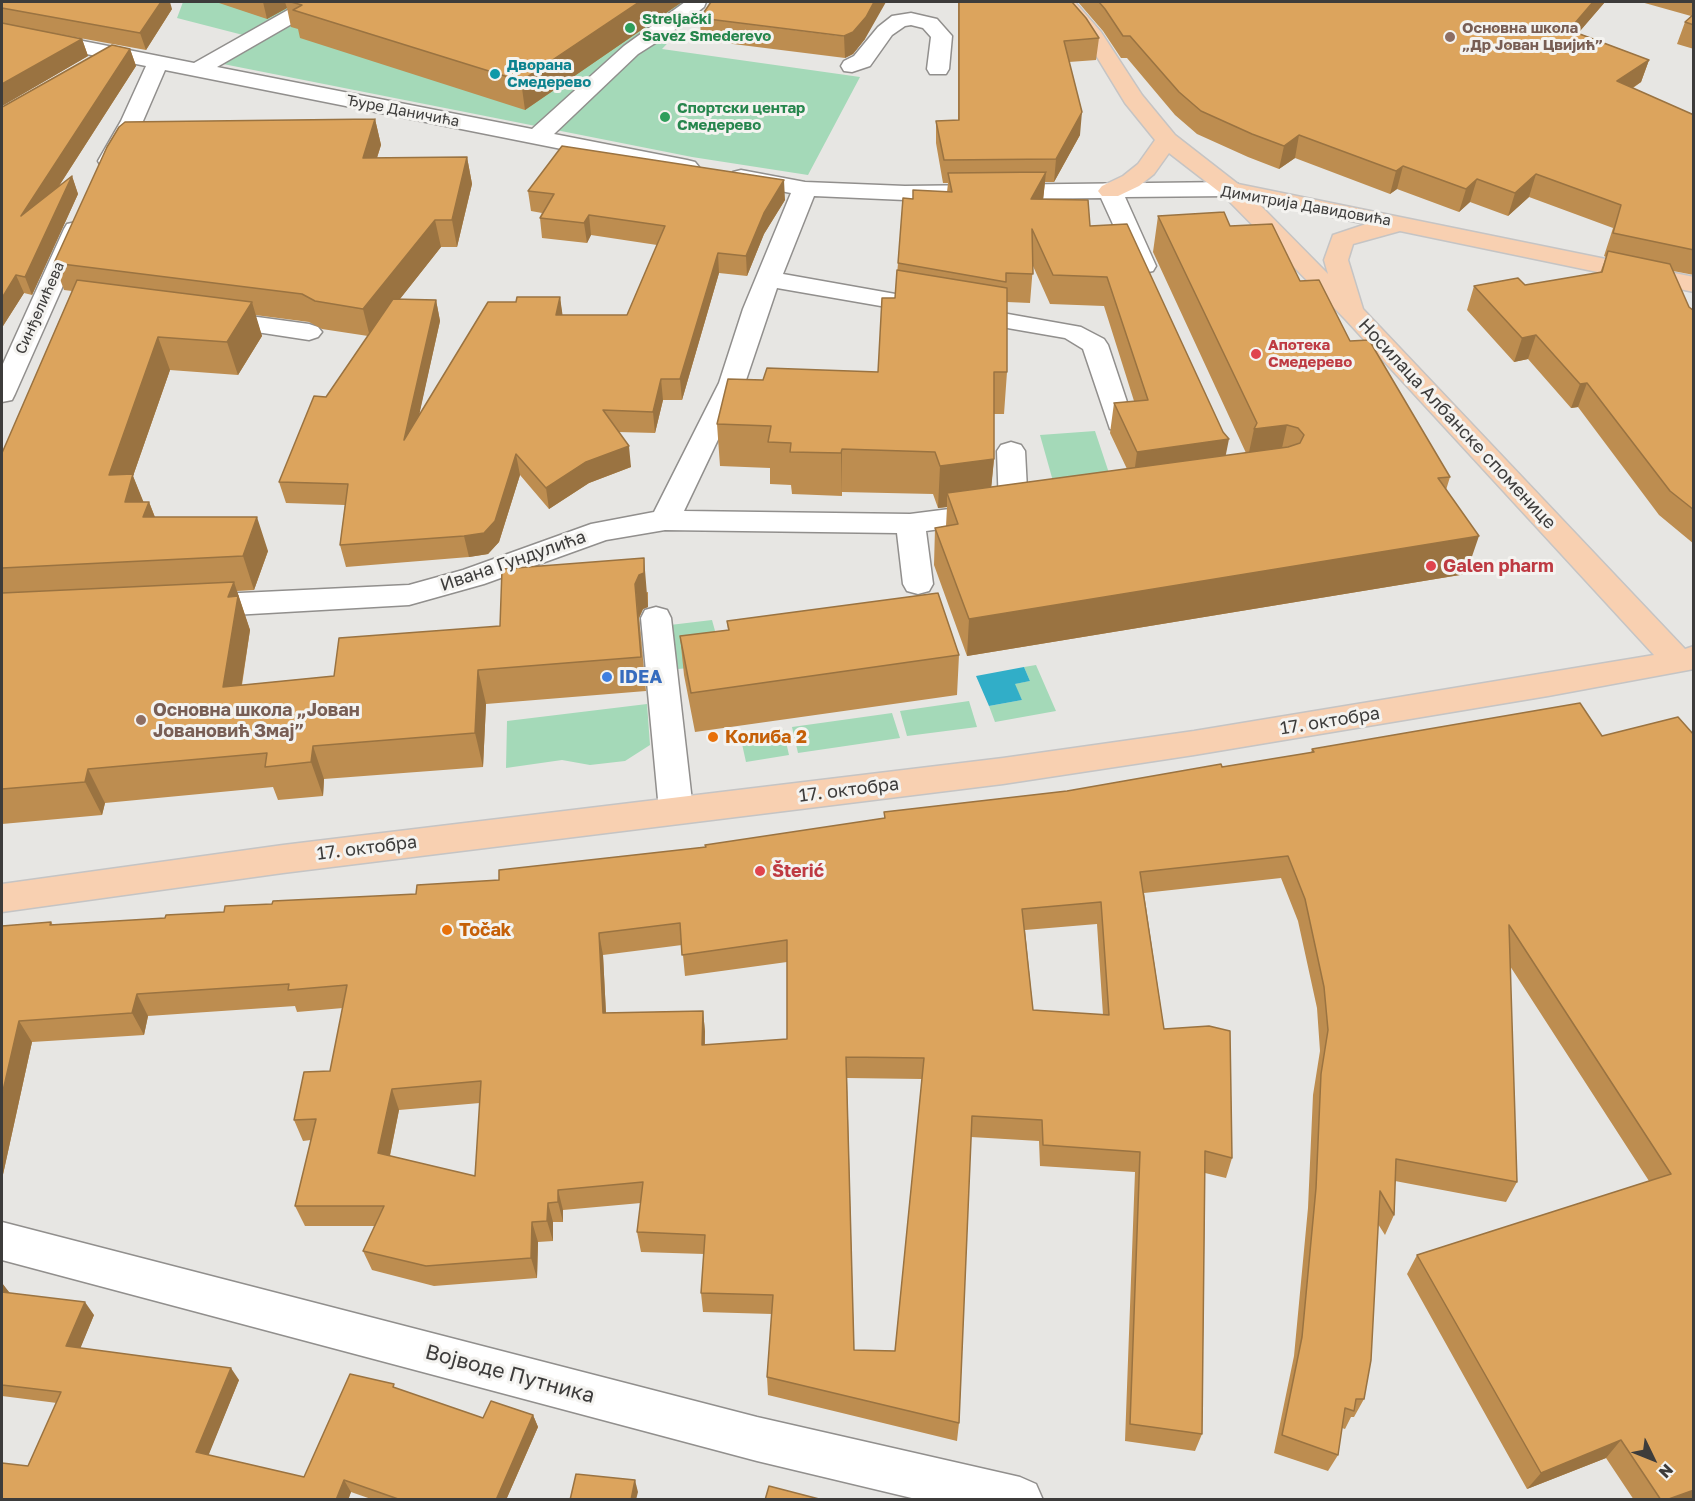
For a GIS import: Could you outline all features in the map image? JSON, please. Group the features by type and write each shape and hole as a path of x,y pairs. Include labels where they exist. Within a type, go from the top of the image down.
{"main road":[{"name":"Носилаца Албанске споменице","path":"1064,2 1094,36 1133,98 1167,140 1230,189 1354,314 1686,660"},
{"path":"1110,191 1131,181 1146,169 1167,140"},
{"name":"Димитрија Давидовића","path":"1230,189 1683,283"},
{"path":"1354,314 1336,260 1342,240 1354,234 1402,224"},
{"name":"17. октобра","path":"2,898 271,860 1059,763 1686,660"}],"street":[{"path":"195,71 316,2"},
{"path":"537,137 631,50 679,17 697,3 695,2"},
{"path":"852,66 862,61 885,30 899,21 911,19 930,23 942,36 938,69"},
{"name":"Ђуре Даничића","path":"2,31 195,71 805,189"},
{"path":"85,70 114,53"},
{"path":"97,184 132,121 158,62"},
{"path":"665,520 732,383 768,279 805,189"},
{"name":"Димитрија Давидовића","path":"805,189 905,193 1230,189"},
{"path":"1110,191 1154,289"},
{"name":"Синђелићева","path":"2,394 12,340 55,298 87,206"},
{"path":"768,279 1072,332 1095,345 1120,423"},
{"path":"1683,283 1685,310"},
{"path":"189,316 309,332"},
{"name":"Ивана Гундулића","path":"168,608 409,596 473,577 601,531 665,520 910,524 1025,508 1011,452"},
{"path":"910,524 918,584"},
{"path":"656,618 676,810"},
{"name":"Војводе Путника","path":"2,1241 757,1439 1020,1500"}],"green space":[{"name":"Спортски центар Смедерево","path":"183,2 707,2 662,49 860,77 808,175 692,157 208,61 243,35 177,18"},
{"path":"1095,431 1115,491 1058,499 1040,435"},
{"path":"712,620 720,649 712,666 678,669 670,625"},
{"path":"1036,665 1056,711 995,722 989,706 1022,700 1014,684 1030,681 1024,667"},
{"path":"969,701 977,727 907,736 900,711"},
{"path":"647,704 650,745 625,761 590,765 562,760 506,768 507,721"},
{"path":"892,713 900,738 798,753 792,727"},
{"path":"783,729 789,755 746,762 740,735"}],"water":[{"path":"1024,667 1030,681 1015,684 1022,700 989,706 976,676"}],"building":[{"path":"2,2 161,2 140,33 2,8"},
{"path":"291,2 639,2 521,81 293,10 302,5"},
{"path":"711,2 874,2 866,17 853,32 844,36 700,18"},
{"path":"959,2 1072,2 1099,38 1064,41 1082,112 1056,159 944,160 936,121 959,120"},
{"path":"1099,2 1593,2 1569,30 1649,60 1617,81 1694,115 1694,250 1613,233 1621,205 1536,174 1515,193 1477,179 1466,189 1403,166 1396,171 1299,135 1284,146 1252,134 1201,111 1179,92 1130,36 1123,36"},
{"path":"1694,14 1694,25 1685,22"},
{"path":"2,23 82,39 2,84"},
{"path":"112,45 130,49 21,216 72,176 25,277 16,275 2,298 2,107"},
{"path":"375,119 363,158 467,157 452,220 435,220 363,309 315,301 302,294 54,263 107,147 119,127 125,122"},
{"path":"562,146 784,180 764,213 746,256 718,253 680,379 661,379 653,412 603,410 629,446 586,462 546,488 516,454 495,521 484,533 340,545 348,484 279,482 314,396 326,397 393,299 436,300 404,440 488,302 516,302 517,297 560,297 556,315 627,315 665,226 589,215 584,223 540,218 554,194 528,191"},
{"path":"1046,172 1031,199 1088,200 1090,226 1127,224 1223,432 1229,439 1137,452 1114,403 1148,400 1107,277 1053,275 1032,229 1033,274 1006,273 1006,282 898,263 903,198 913,199 913,190 952,192 948,173"},
{"path":"1224,212 1230,226 1272,224 1300,281 1319,280 1350,341 1369,340 1450,477 1438,478 1479,536 969,619 935,528 958,524 947,493 1288,447 1300,443 1304,435 1298,428 1287,425 1254,429 1257,423 1158,216"},
{"path":"1608,251 1670,264 1689,307 1694,311 1694,510 1670,491 1587,383 1580,384 1536,335 1522,338 1474,286 1518,278 1525,285 1602,272"},
{"path":"897,270 1007,288 1007,372 994,372 994,459 940,466 935,452 842,449 841,453 790,452 791,443 768,442 771,426 717,424 728,379 763,380 767,368 878,372 882,298 895,298"},
{"path":"77,280 252,302 227,342 158,337 109,475 133,474 125,502 149,502 143,517 257,517 243,556 2,568 2,453"},
{"path":"644,558 644,573 639,575 635,584 641,657 478,670 475,733 313,746 311,762 265,767 267,753 88,769 85,782 2,789 2,593 234,582 228,597 238,596 223,687 334,676 339,638 500,626 502,569"},
{"path":"938,593 959,655 691,693 680,636 729,630 727,621"},
{"path":"1580,703 1602,736 1678,717 1694,735 1694,1490 1661,1500 1621,1440 1541,1473 1417,1255 1671,1174 1509,925 1517,1182 1396,1159 1394,1215 1380,1191 1371,1360 1364,1399 1356,1399 1354,1411 1345,1408 1338,1455 1282,1435 1302,1337 1316,1188 1321,1074 1328,1030 1324,987 1305,899 1288,856 1140,872 1164,1029 1209,1026 1230,1031 1232,1158 1205,1151 1202,1434 1130,1424 1140,1152 1043,1145 1042,1120 972,1116 959,1423 767,1377 773,1295 701,1293 705,1235 637,1232 643,1182 558,1190 558,1202 548,1203 547,1221 532,1222 531,1258 426,1266 363,1251 384,1206 295,1206 316,1119 294,1120 304,1072 330,1071 347,985 288,990 289,984 137,994 132,1013 19,1021 2,1095 2,926 165,918 166,915 224,912 225,906 272,904 273,901 416,894 417,885 499,880 499,870 706,847 705,845 885,818 884,812 1067,791 1221,764 1222,767 1314,752 1312,749","holes":["1101,902 1109,1015 1033,1010 1022,909","680,923 682,955 787,940 787,1039 702,1045 703,1011 603,1013 599,933","846,1057 924,1058 895,1351 854,1350","481,1081 475,1176 378,1153 392,1089"]},
{"path":"2,1292 85,1302 66,1346 231,1368 196,1452 304,1477 350,1374 394,1384 393,1387 483,1418 491,1401 533,1415 496,1500 401,1500 344,1480 336,1500 2,1500 2,1463 28,1466 61,1392 2,1385"},
{"path":"576,1474 635,1480 631,1500 570,1500"},
{"path":"769,1486 823,1500 765,1500"}],"place":[{"name":"Streljački Savez Smederevo","path":"630,28"},
{"name":"Основна школа „Др Јован Цвијић”","path":"1450,37"},
{"name":"Дворана Смедерево","path":"495,74"},
{"name":"Спортски центар Смедерево","path":"665,117"},
{"name":"Апотека Смедерево","path":"1256,354"},
{"name":"Galen pharm","path":"1431,566"},
{"name":"IDEA","path":"607,677"},
{"name":"Основна школа „Јован Јовановић Змај”","path":"141,720"},
{"name":"Колиба 2","path":"713,737"},
{"name":"Šterić","path":"760,871"},
{"name":"Točak","path":"447,930"}]}
